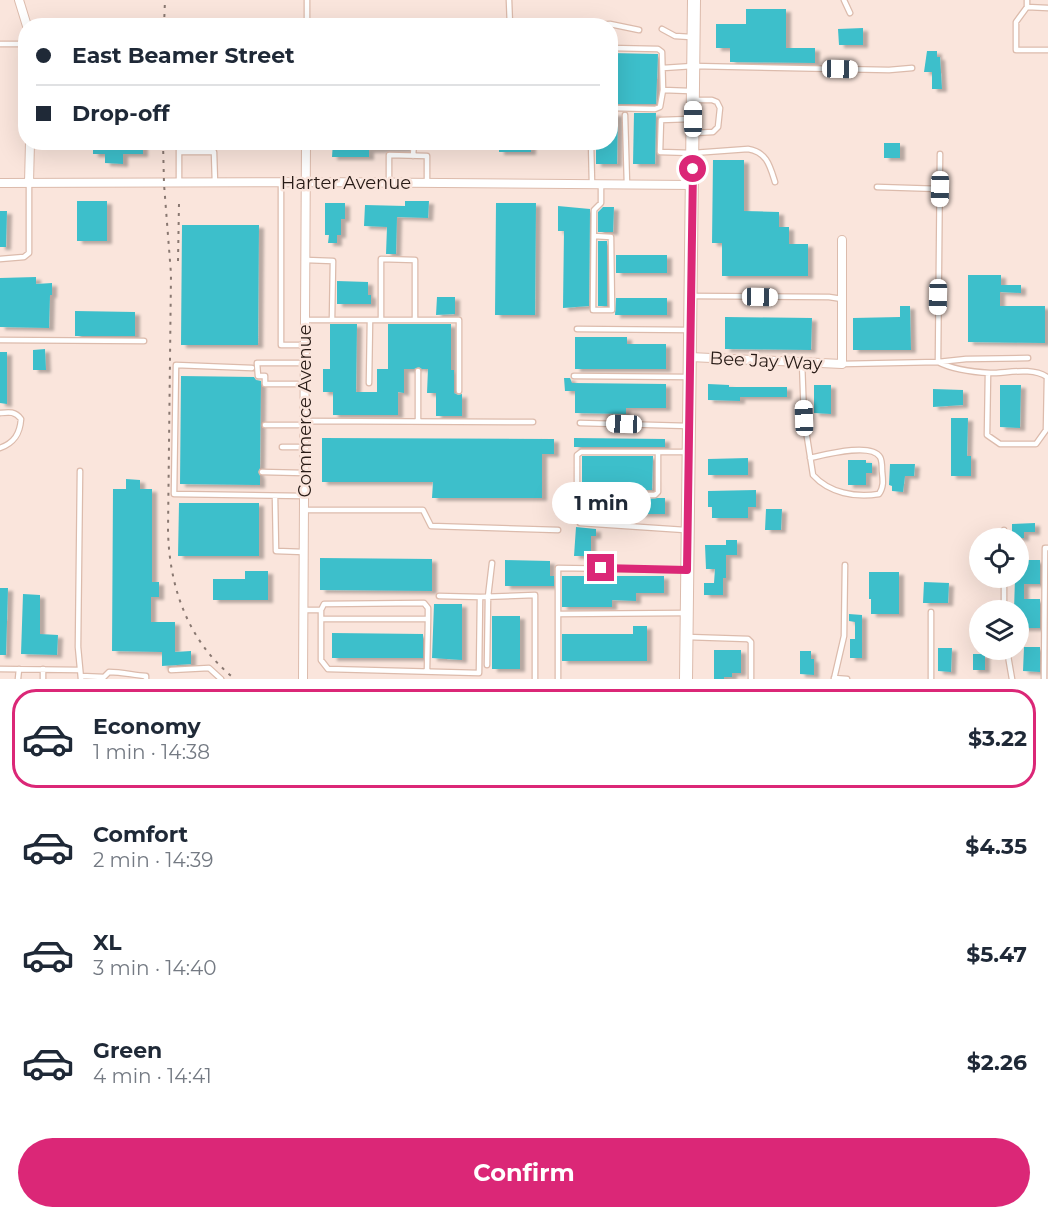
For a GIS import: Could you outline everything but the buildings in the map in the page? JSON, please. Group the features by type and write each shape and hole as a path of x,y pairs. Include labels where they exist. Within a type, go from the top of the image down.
{"street":[{"path":"19,0 25,18"},
{"path":"687,679 694,0"},
{"path":"30,150 30,183"},
{"name":"Commerce Avenue","path":"303,679 306,150"},
{"name":"Harter Avenue","path":"0,183 306,182 692,185"},
{"path":"842,240 842,364"},
{"name":"Bee Jay Way","path":"690,357 842,364"}],"lane":[{"path":"307,0 307,18"},
{"path":"509,0 510,18"},
{"path":"844,0 850,13"},
{"path":"1027,0 1027,7 1016,22 1016,50 1048,50"},
{"path":"1027,7 1048,8"},
{"path":"618,26 639,30"},
{"path":"662,29 675,36 694,37"},
{"path":"0,44 18,44"},
{"path":"618,48 658,49 662,52 663,68 660,107 655,109 618,108"},
{"path":"663,68 693,66 889,70 912,68"},
{"path":"663,90 717,102 720,108 718,127 713,132 693,133"},
{"path":"625,115 627,185"},
{"path":"693,119 661,120 660,152 757,150 764,155 775,182"},
{"path":"413,150 413,156"},
{"path":"592,150 601,203 594,210 593,310 612,310 611,237 594,236"},
{"path":"179,183 179,152 214,152 215,183"},
{"path":"938,362 940,154"},
{"path":"389,183 389,155 427,156 427,183"},
{"path":"0,259 24,257 30,253 30,183"},
{"path":"281,183 281,345 305,345"},
{"path":"876,187 940,189"},
{"path":"306,260 333,261 332,320"},
{"path":"381,320 381,260 415,260 415,320"},
{"path":"691,296 842,299"},
{"path":"305,320 459,320 459,391"},
{"path":"369,382 370,320"},
{"path":"577,329 690,330"},
{"path":"0,340 144,341"},
{"path":"842,364 1028,358"},
{"path":"802,362 804,418 810,458 813,476 830,489 870,496 879,495 883,489 882,465 880,456 875,452 849,451 810,458"},
{"path":"938,362 950,368 988,373 1039,372 1047,377 1046,430 1036,444 999,444 987,435 988,373"},
{"path":"305,363 257,363 258,376 265,376 265,384 305,384"},
{"path":"252,368 176,365 174,494 304,496"},
{"path":"418,371 418,422"},
{"path":"574,376 689,377"},
{"path":"0,413 11,412 21,419 20,430 12,442 0,448"},
{"path":"265,424 533,422"},
{"path":"580,423 689,426"},
{"path":"282,447 305,447"},
{"path":"658,452 658,492 655,495 579,495 577,455 581,452 658,452 688,452"},
{"path":"80,471 78,647 81,678 120,672 146,676 146,679"},
{"path":"262,472 304,473"},
{"path":"275,495 276,551 304,552"},
{"path":"579,501 580,523 688,530"},
{"path":"623,502 625,526"},
{"path":"304,510 423,510 431,526 558,530"},
{"path":"1044,679 1045,548 1048,548"},
{"path":"487,665 488,597 492,563"},
{"path":"845,565 844,636 834,679 848,679"},
{"path":"558,679 558,568 687,570"},
{"path":"439,596 535,595 535,679"},
{"path":"427,671 428,608 424,603 324,604 321,610 321,660 328,669 478,673 480,597"},
{"path":"304,610 321,610"},
{"path":"931,679 932,612"},
{"path":"558,614 687,613"},
{"path":"321,619 428,619"},
{"path":"687,637 748,639 751,642 751,677"},
{"path":"1009,660 1012,679"},
{"path":"171,670 209,668 220,679"},
{"path":"0,669 80,670"},
{"path":"18,679 19,669"},
{"path":"43,669 43,679"},
{"path":"469,673 469,679"}],"railway":[{"path":"164,18 165,0"},
{"path":"163,150 171,274 169,551 177,592 193,631 205,648 235,679"},
{"path":"178,261 179,203"}],"route":[{"path":"601,568 687,570 693,169"}]}
